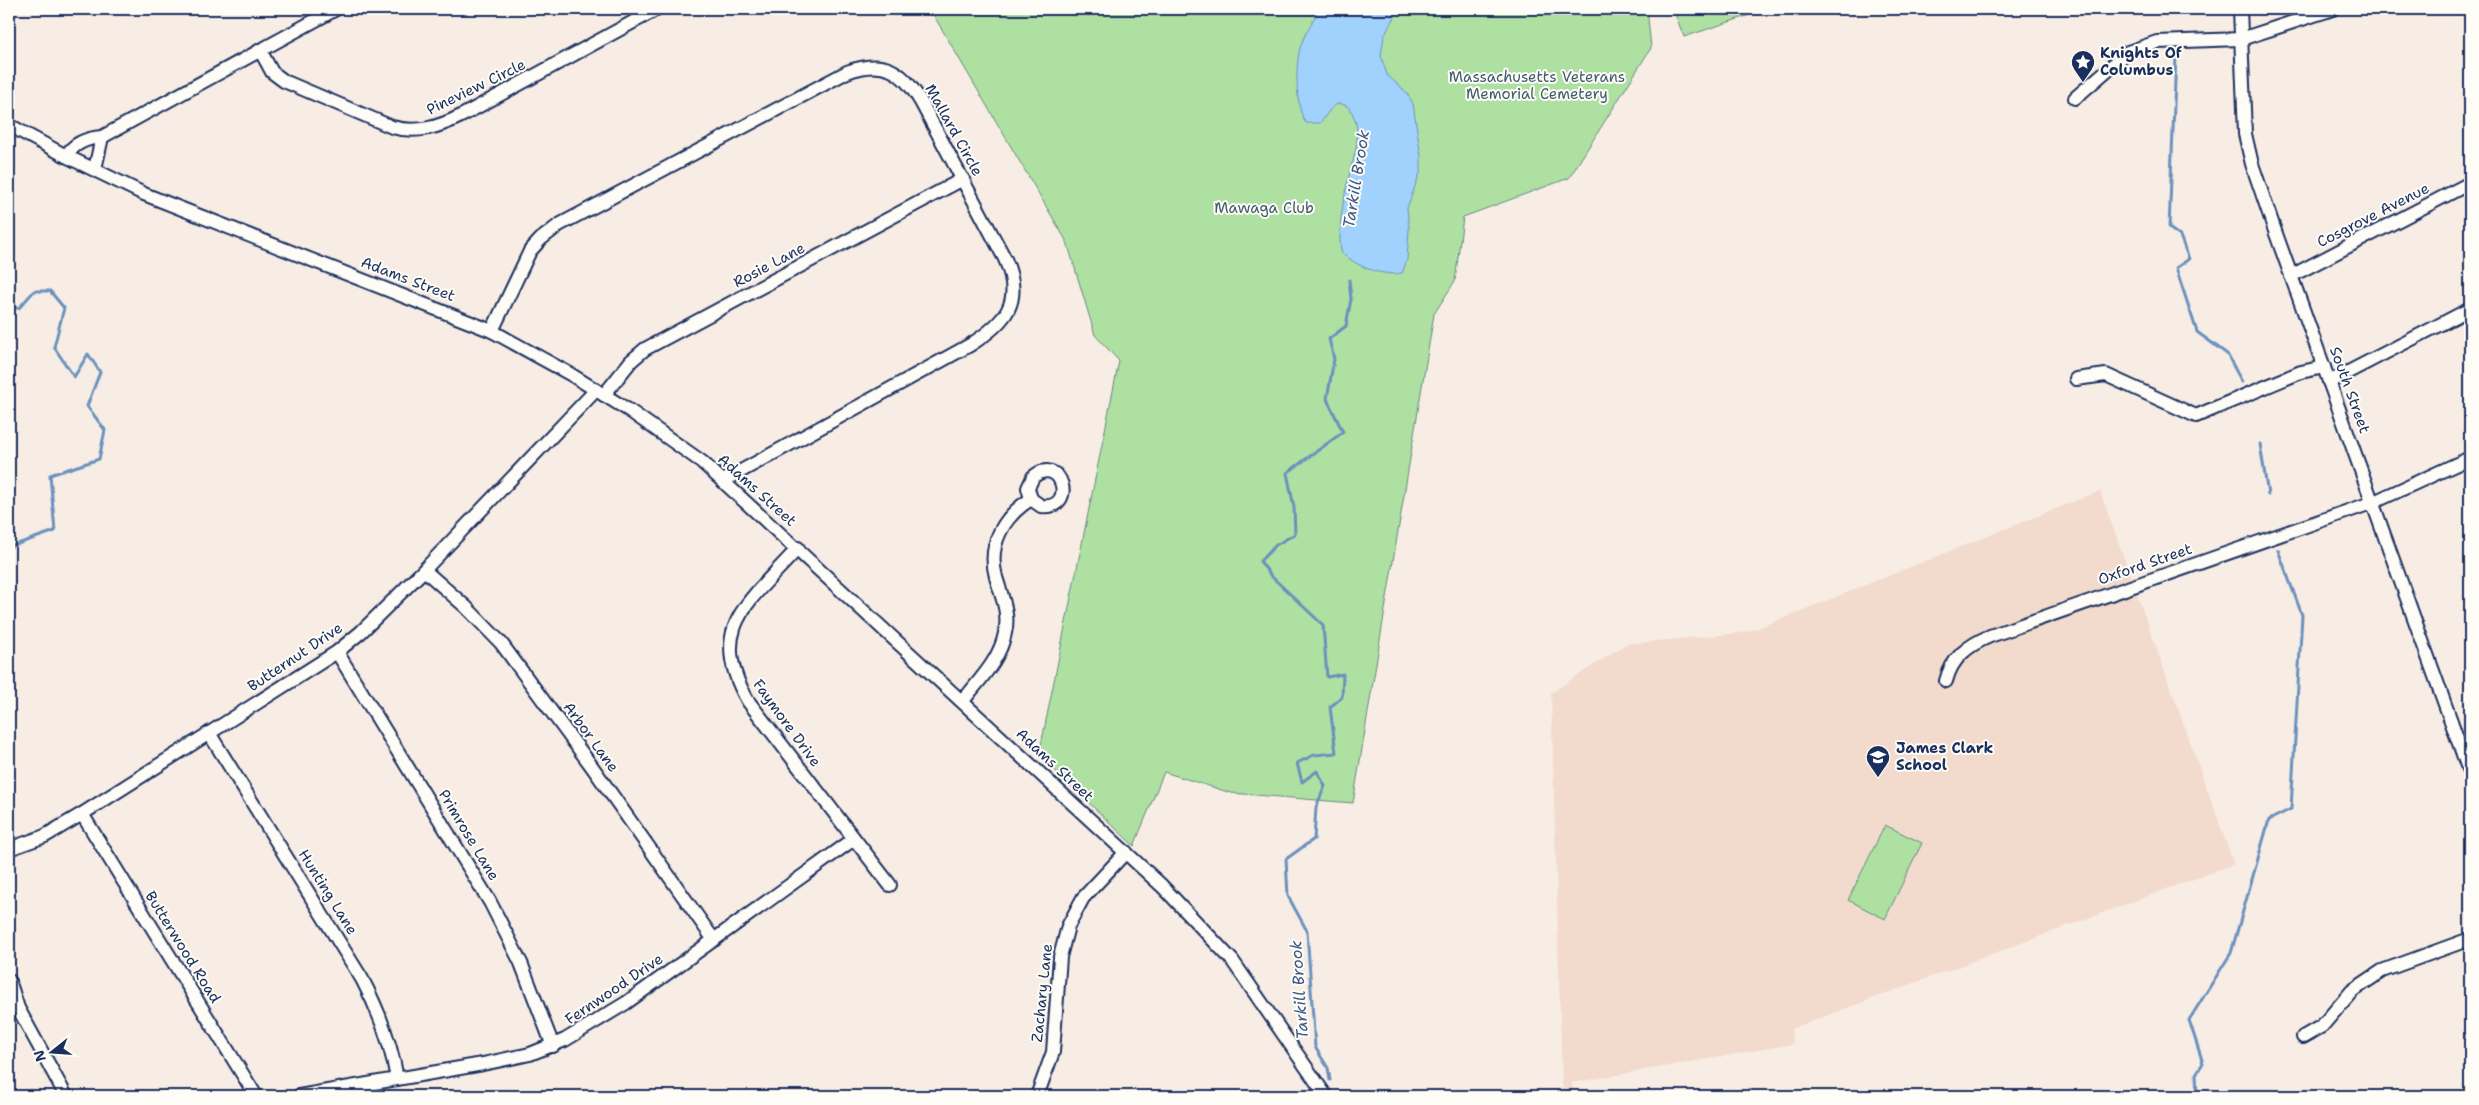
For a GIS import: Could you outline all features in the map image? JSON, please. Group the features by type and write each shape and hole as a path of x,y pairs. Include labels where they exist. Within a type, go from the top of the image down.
{"street":[{"path":"66,156 76,145 90,138 102,137 336,9"},
{"name":"Pineview Circle","path":"260,50 272,72 296,88 392,127 407,130 426,129 446,124 657,9"},
{"name":"South Street","path":"2240,9 2242,98 2247,144 2291,276 2374,502 2470,774"},
{"path":"2075,98 2128,52 2157,42 2241,39 2333,9"},
{"name":"Mallard Circle","path":"492,330 528,255 536,243 548,232 584,210 828,81 856,69 881,66 907,80 921,102 1005,259 1011,275 1013,296 1010,308 1003,318 970,345 723,480"},
{"name":"Adams Street","path":"9,125 66,156 144,194 249,237 316,260 492,330 600,393 664,434 702,462 798,548 1126,852 1204,927 1232,960 1326,1096"},
{"path":"95,169 102,137"},
{"name":"Rosie Lane","path":"600,393 645,349 962,180"},
{"name":"Cosgrove Avenue","path":"2291,276 2470,183"},
{"path":"2329,382 2470,309"},
{"path":"2076,379 2106,375 2196,416 2301,372 2324,368"},
{"name":"Butternut Drive","path":"9,849 45,836 82,814 337,652 362,632 600,393"},
{"name":"Oxford Street","path":"1946,681 1951,666 1962,652 1990,636 2374,502 2470,458"},
{"path":"963,701 998,655 1006,632 1005,608 994,569 996,540 1001,528 1014,511 1031,498"},
{"name":"Faymore Drive","path":"798,548 741,614 731,636 730,659 736,677 748,701 890,885"},
{"name":"Arbor Lane","path":"424,570 466,607 501,643 609,790 714,940"},
{"name":"Primrose Lane","path":"337,652 490,902 521,963 553,1046"},
{"name":"Hunting Lane","path":"209,733 362,978 378,1008 386,1030 393,1052 397,1079"},
{"name":"Butterwood Road","path":"82,814 256,1096"},
{"name":"Fernwood Drive","path":"298,1096 483,1064 530,1054 553,1046 603,1019 854,839"},
{"name":"Zachary Lane","path":"1037,1096 1053,1052 1060,958 1068,926 1083,898 1126,852"},
{"path":"2303,1036 2322,1026 2352,991 2382,971 2470,939"},
{"path":"9,980 18,1008 66,1096"}],"shaded area":[{"name":"James Clark School","path":"2100,491 2234,864 1791,1029 1793,1044 1572,1083 1574,1096 1564,1096 1562,1084 1551,693 1626,644 1740,633 1758,628"}],"green space":[{"name":"Mawaga Club","path":"930,9 1647,9 1651,48 1569,178 1463,217 1455,281 1434,314 1353,803 1231,793 1164,772 1134,846 1039,755 1119,361 1095,335 1067,242"},
{"path":"1673,9 1768,9 1684,37"},
{"path":"1885,825 1922,843 1885,919 1848,900"}],"water":[{"path":"1318,9 1399,9 1384,36 1381,56 1387,75 1407,93 1413,104 1421,157 1421,170 1407,208 1409,228 1407,260 1402,273 1394,274 1369,269 1353,261 1341,251 1342,209 1357,142 1355,119 1347,106 1338,104 1330,109 1320,123 1306,123 1302,116 1298,96 1297,73 1299,52"}],"waterway":[{"path":"2176,56 2169,228 2180,236 2189,259 2176,268 2197,332 2227,354 2242,382"},
{"name":"Tarkill Brook","path":"1330,1080 1328,1068 1315,1047 1307,931 1288,896 1286,859 1314,839 1316,807 1325,786 1317,771 1302,782 1297,763 1314,755 1336,753 1330,707 1342,697 1343,674 1327,677 1323,625 1271,576 1260,561 1276,545 1295,534 1294,507 1287,473 1343,432 1327,399 1334,359 1329,339 1346,326 1351,299 1349,280"},
{"path":"9,308 19,308 34,291 50,291 64,308 54,347 74,377 88,354 100,372 87,406 105,430 99,459 50,475 55,531 9,547"},
{"path":"2260,444 2268,495"},
{"path":"2197,1096 2196,1074 2203,1063 2189,1020 2231,953 2269,820 2291,809 2302,615 2278,550"}],"place":[{"name":"Knights Of Columbus","path":"2083,83"},
{"name":"James Clark School","path":"1878,778"}],"park label":[{"name":"Massachusetts Veterans Memorial Cemetery","path":"1537,86"}]}
